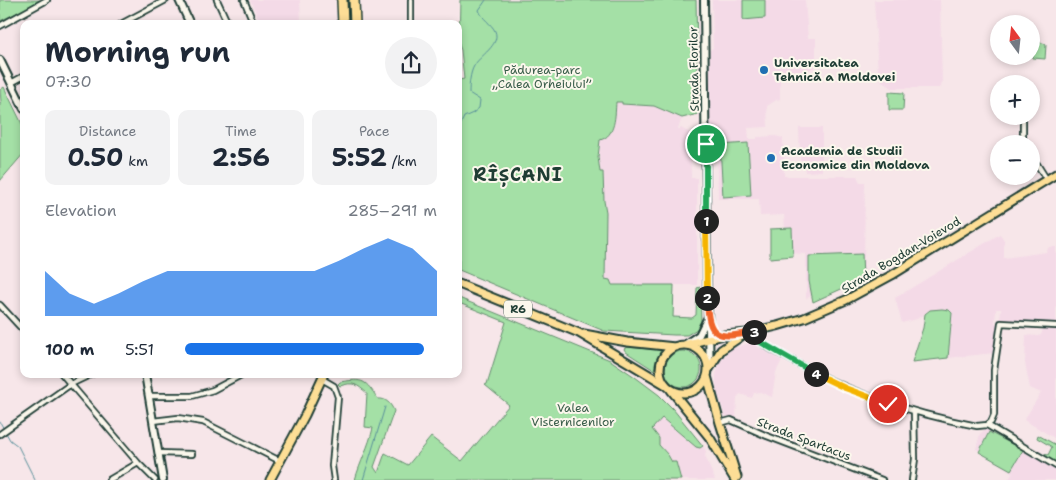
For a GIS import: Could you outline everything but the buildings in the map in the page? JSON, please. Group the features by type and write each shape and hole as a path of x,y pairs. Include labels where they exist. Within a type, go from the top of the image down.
{"highway":[{"path":"342,0 343,20"},
{"path":"354,0 355,20"}],"main road":[{"path":"179,0 188,20"},
{"name":"Strada Florilor","path":"704,0 708,318 710,338 708,373"},
{"path":"0,60 20,101"},
{"name":"Strada Bogdan-Voievod","path":"708,373 721,350 732,341 751,333 804,318 861,293 1056,174"},
{"name":"R6","path":"462,285 579,333 668,387"},
{"path":"708,318 714,332 724,335"},
{"path":"684,345 699,335 708,318"},
{"name":"R6","path":"579,333 627,342 675,347 684,345"},
{"name":"Strada Bogdan-Voievod","path":"684,345 724,335 751,333"},
{"path":"684,345 697,349 704,358 720,423 737,480"},
{"path":"675,347 669,350 661,364 660,371 668,387 710,438 737,480"},
{"path":"668,387 680,393 688,393 696,390 703,384 708,373"},
{"path":"146,378 163,480"},
{"path":"270,480 305,415 322,378"}],"street":[{"path":"0,26 47,0"},
{"path":"129,20 166,0"},
{"path":"217,0 226,20"},
{"path":"244,0 252,20"},
{"path":"411,0 411,20"},
{"path":"11,83 20,78"},
{"path":"1040,169 1046,180"},
{"path":"0,305 20,327"},
{"path":"987,425 994,415 994,370 1001,323 1056,326"},
{"path":"751,333 757,340 819,376 869,397 914,412 977,426 987,425 1056,466"},
{"path":"66,378 154,480"},
{"path":"0,434 71,384 84,378"},
{"path":"149,396 192,396 213,390 236,378"},
{"path":"325,378 334,386 338,397 332,466 334,480"},
{"path":"912,480 915,459 914,412"},
{"path":"153,421 178,418 203,422 280,461"},
{"name":"Strada Spartacus","path":"720,423 731,420 767,436 882,480"},
{"path":"158,453 192,454"},
{"path":"109,480 138,463"}],"shaded area":[{"path":"250,0 300,0 301,20 259,20"},
{"path":"712,0 805,0 808,38 816,38 816,66 807,71 807,77 780,78 780,99 767,106 768,127 748,128 749,139 775,136 783,138 784,176 857,176 860,182 865,182 864,271 836,286 806,298 806,254 772,252 785,230 784,215 760,216 759,199 718,199 717,138 710,134 710,50 713,48"},
{"path":"874,0 940,0 942,83 939,88 892,88 882,81 878,73"},
{"path":"616,102 654,106 682,118 678,129 681,128 690,133 691,178 697,178 697,285 612,285 605,280 606,212 603,172 600,172 598,157 600,140 614,126"},
{"path":"799,128 822,128 822,171 805,172 804,161 800,161"},
{"path":"1000,234 1004,240 1004,258 1046,252 1049,247 1056,247 1056,322 1000,321 1001,309 996,309 995,323 1000,324 994,353 948,358 952,312 930,310 917,319 902,323 895,298"},
{"path":"1043,329 1056,329 1056,439 1024,420 1041,393 1030,388 1025,363 1026,335 1041,335"},
{"path":"757,341 783,358 776,372 772,397 760,392 754,393 752,398 740,394 737,398 736,418 725,416 716,388 716,375 719,364 730,349"},
{"path":"661,418 696,447 703,446 715,480 681,480 677,469 659,444 652,429"},
{"path":"985,429 992,430 1056,467 1056,480 1008,480 1013,473 976,449 980,434"}],"green space":[{"path":"0,0 43,0 0,21"},
{"name":"Pădurea-parc „Calea Orheiului”","path":"460,0 696,0 698,114 682,118 654,106 616,102 614,124 609,134 600,140 598,157 600,172 603,172 606,212 605,279 610,280 612,285 674,285 673,317 692,318 696,315 697,288 700,287 701,321 697,329 687,335 604,331 462,271 462,79 464,79 462,20 460,20"},
{"path":"743,0 765,0 765,18 743,20"},
{"path":"1040,43 1046,45 1045,59 1040,59"},
{"path":"4,87 20,120 20,158 0,181 1,102 0,90"},
{"path":"889,92 904,93 903,110 889,110"},
{"path":"748,143 751,195 723,197 720,145"},
{"path":"792,228 793,256 770,258 770,229"},
{"path":"862,254 863,279 813,302 809,281 809,256"},
{"name":"Valea Visternicenilor","path":"462,299 610,360 659,395 703,446 700,448 696,447 662,418 652,429 659,438 659,445 672,462 676,462 681,480 355,480 373,428 365,427 367,393 355,385 340,386 338,384 354,380 363,382 367,384 378,399 388,402 394,411 374,467 378,473 385,453 408,465 431,437 462,461 509,405 485,385 487,384 506,322 462,304"},
{"path":"930,310 949,310 952,313 948,358 912,362 923,328 925,314"},
{"path":"627,347 661,350 654,370 626,352 624,349"},
{"path":"683,351 695,357 701,369 695,381 683,387 671,381 665,369 671,357"},
{"path":"989,432 1023,450 1011,470 979,452"},
{"path":"1038,435 1056,445 1056,464 1043,457 1044,454 1048,455 1052,447 1037,438"}],"waterway":[{"path":"462,121 464,117 479,108 480,100 469,93 471,76 474,66 492,46 496,36 495,31 479,10 486,0"},
{"path":"363,480 385,407"},
{"path":"0,422 10,440 18,446 35,480"}],"place":[{"name":"Universitatea Tehnică a Moldovei","path":"764,70"},
{"name":"Academia de Studii Economice din Moldova","path":"771,158"}],"district":[{"name":"RÎȘCANI","path":"518,175"}],"route":[{"path":"706,144 707,315 712,330 716,334 724,335 754,332 757,340 819,376 888,404"}]}
